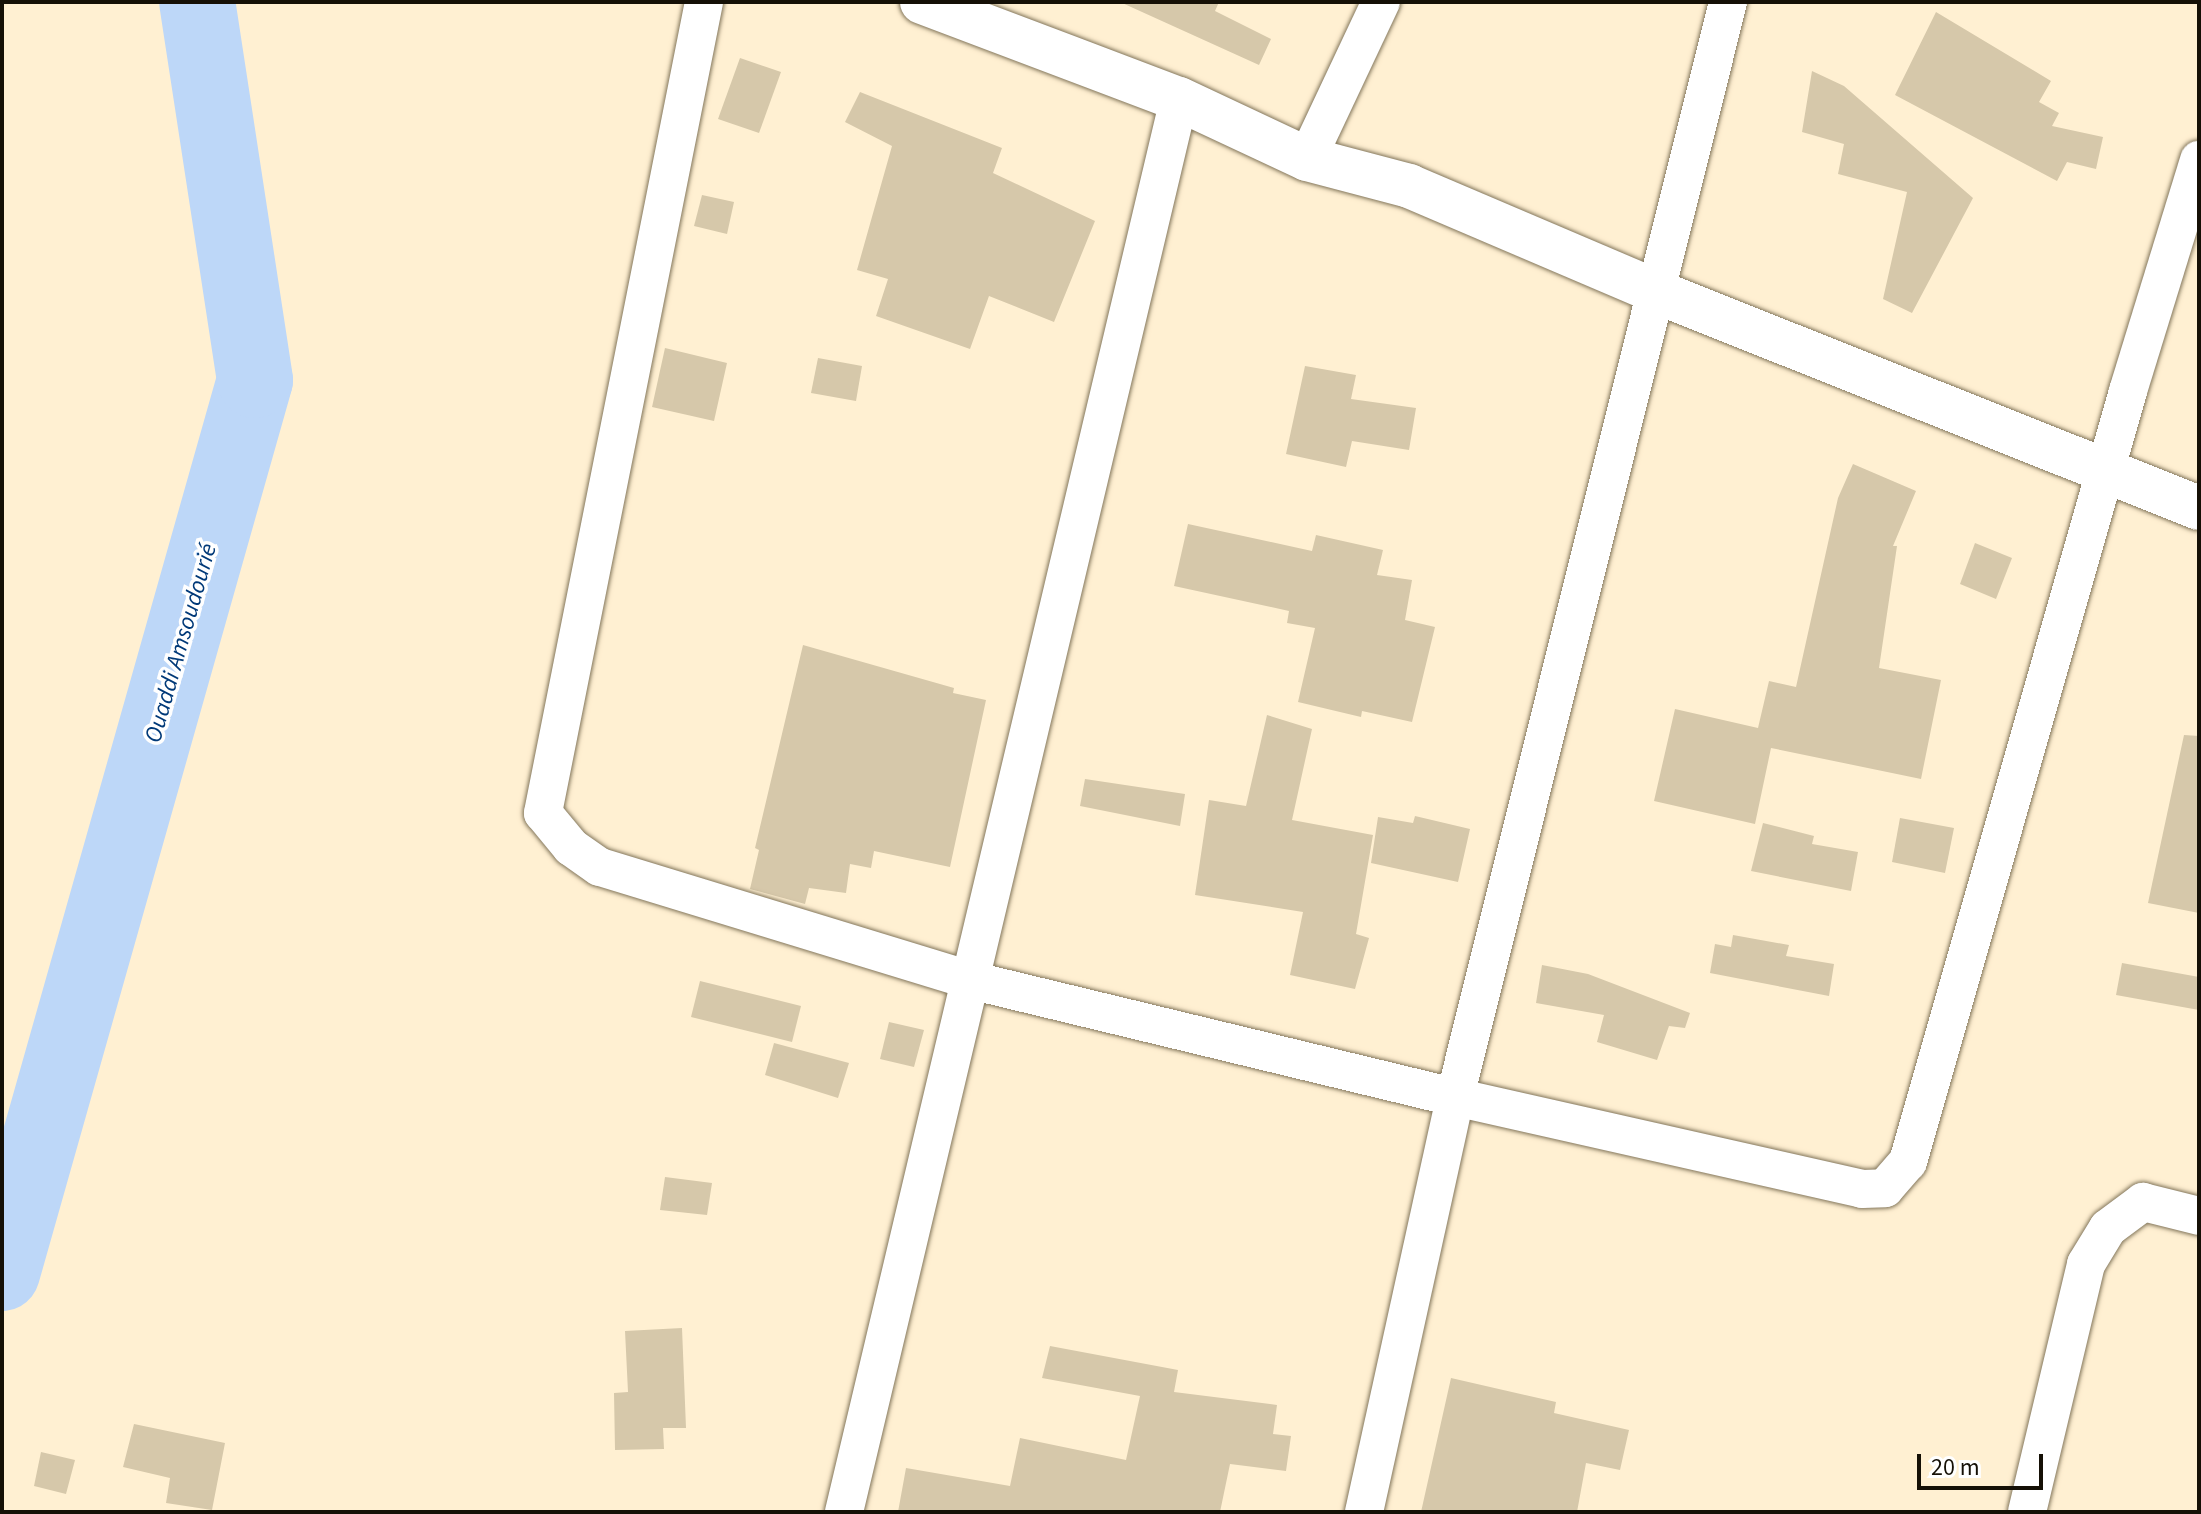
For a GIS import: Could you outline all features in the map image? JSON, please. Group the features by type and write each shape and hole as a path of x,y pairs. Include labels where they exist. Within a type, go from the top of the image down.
{"street":[{"path":"704,2 543,813 571,847 600,867 970,980 1455,1097 1862,1189 1885,1188 1908,1162 2199,160"},
{"path":"922,2 1179,99 1307,159 1409,186 1657,292 2199,508"},
{"path":"1307,159 1381,2"},
{"path":"1364,1512 1455,1097 1728,2"},
{"path":"844,1512 1179,99"},
{"path":"2027,1512 2086,1264 2108,1228 2143,1202 2199,1216"}],"building":[{"path":"1120,2 1219,2 1215,11 1271,39 1259,65"},
{"path":"1936,12 2051,81 2039,102 2059,113 2052,126 2103,137 2096,169 2067,162 2057,181 1895,95"},
{"path":"740,58 781,72 759,133 718,119"},
{"path":"1812,71 1844,86 1973,198 1912,313 1883,299 1907,192 1838,174 1844,144 1802,132"},
{"path":"860,92 1002,148 993,173 1095,221 1054,322 989,296 970,349 876,316 888,279 857,270 892,146 845,122"},
{"path":"702,195 734,202 727,234 694,226"},
{"path":"665,348 727,363 714,421 652,407"},
{"path":"818,358 862,366 856,401 811,393"},
{"path":"1305,366 1356,375 1351,399 1416,408 1409,450 1352,441 1346,467 1286,454"},
{"path":"1853,464 1916,491 1893,546 1897,546 1879,668 1941,680 1921,779 1771,748 1755,824 1654,801 1675,709 1758,728 1769,681 1796,687 1838,498"},
{"path":"1188,524 1312,551 1316,535 1383,550 1377,575 1412,580 1405,620 1435,627 1412,722 1362,711 1361,717 1298,702 1315,628 1287,623 1289,611 1174,586"},
{"path":"1975,543 2012,558 1996,599 1960,584"},
{"path":"803,645 954,688 953,693 986,700 950,867 874,851 871,868 850,864 846,893 809,888 805,904 750,889 759,850 755,848"},
{"path":"1267,715 1312,729 1292,820 1373,835 1356,934 1369,938 1355,989 1290,975 1303,912 1195,895 1209,800 1246,806"},
{"path":"2184,735 2199,736 2199,913 2148,903"},
{"path":"1085,779 1185,794 1180,826 1080,806"},
{"path":"1415,816 1470,829 1458,882 1371,863 1378,817 1413,823"},
{"path":"1900,818 1954,828 1945,873 1892,862"},
{"path":"1763,823 1814,836 1812,844 1858,852 1851,891 1751,871"},
{"path":"1733,935 1789,945 1786,956 1834,964 1829,996 1710,973 1715,944 1731,947"},
{"path":"2122,963 2199,977 2199,1010 2116,995"},
{"path":"1542,965 1588,974 1690,1013 1685,1028 1669,1026 1657,1060 1597,1042 1604,1015 1536,1003"},
{"path":"700,981 801,1006 792,1042 691,1017"},
{"path":"889,1022 924,1030 914,1067 880,1059"},
{"path":"774,1043 849,1063 838,1098 765,1075"},
{"path":"665,1177 712,1183 707,1215 660,1210"},
{"path":"682,1328 686,1428 663,1428 664,1449 615,1450 614,1393 628,1392 625,1331"},
{"path":"1050,1346 1178,1370 1174,1392 1277,1405 1273,1434 1291,1436 1286,1471 1230,1464 1220,1512 898,1512 906,1468 1010,1486 1020,1438 1126,1460 1140,1396 1042,1378"},
{"path":"1451,1378 1556,1402 1554,1413 1629,1430 1620,1470 1586,1463 1577,1512 1421,1512"},
{"path":"134,1424 225,1443 212,1510 166,1503 170,1478 123,1467"},
{"path":"41,1452 75,1460 66,1494 34,1486"}],"waterway":[{"name":"Ouaddi Amsoudourié","path":"2,1273 255,380 197,2"}]}
